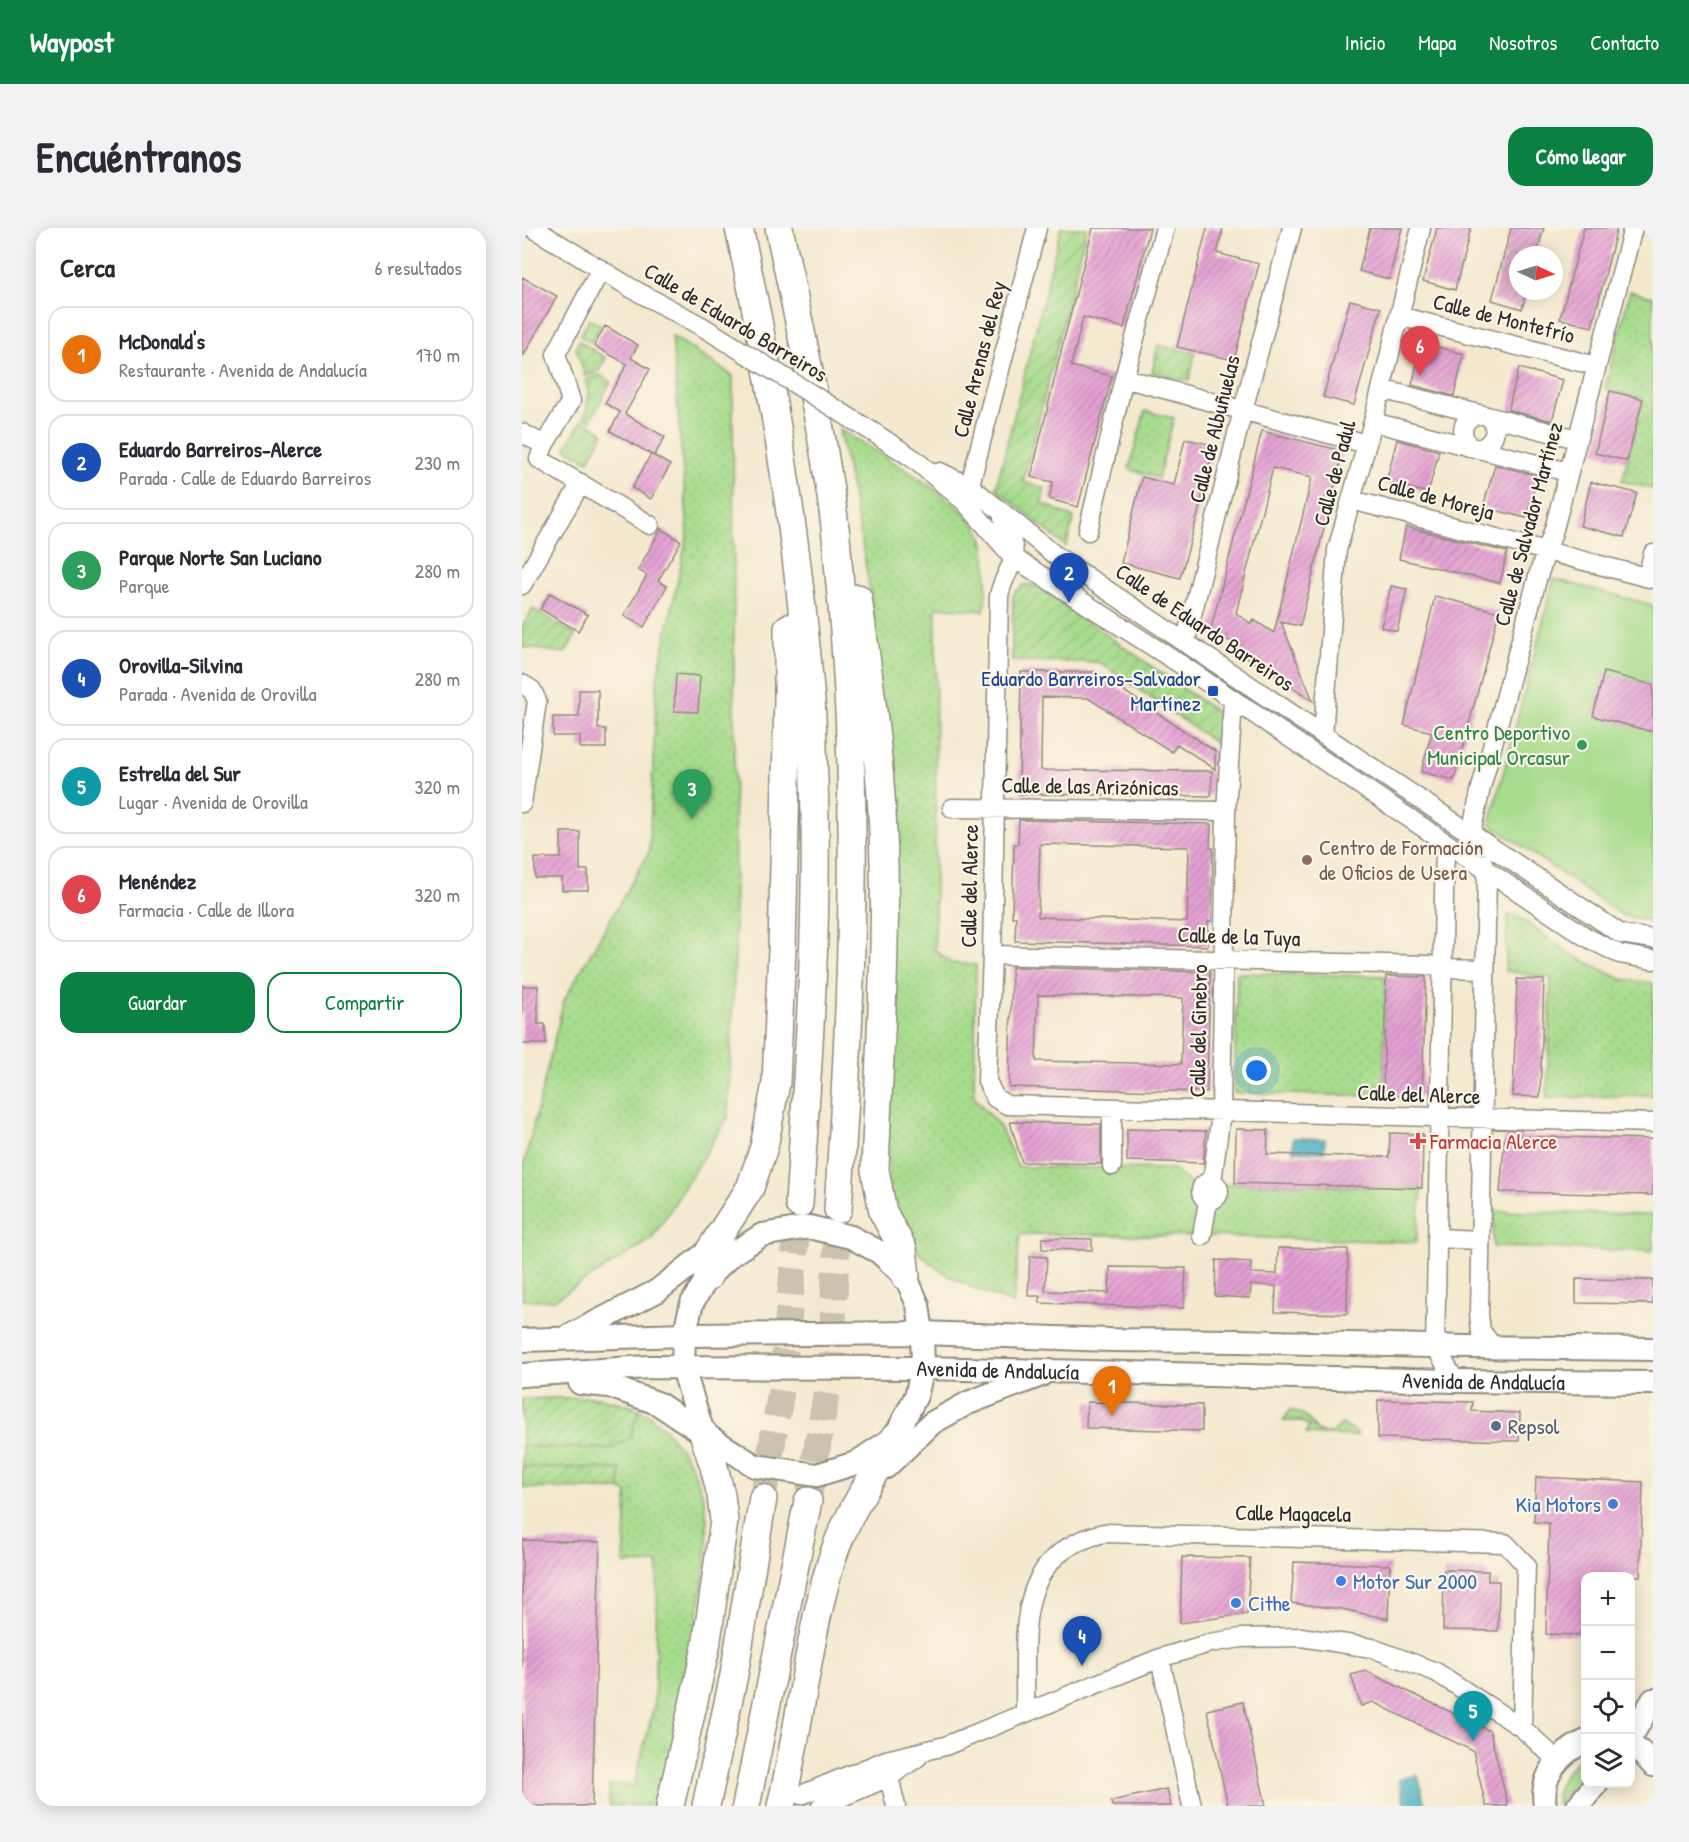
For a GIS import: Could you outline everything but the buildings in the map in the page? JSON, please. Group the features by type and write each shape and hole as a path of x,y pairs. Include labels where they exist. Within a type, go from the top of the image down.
{"highway":[{"path":"739,228 760,324 780,442 812,703 816,835 813,968 799,1204"},
{"path":"778,228 833,511 849,699 853,778 846,1083 838,1209"},
{"path":"833,511 853,564 873,703 884,832 885,902 875,1170 884,1212 903,1249 906,1277"},
{"path":"708,1277 710,1250 750,1188 764,1147 776,1083 782,950 788,695 788,585 794,546"},
{"path":"670,1806 706,1647 724,1521 714,1467 702,1433"},
{"path":"791,1800 813,1634 832,1558 854,1506 872,1480 895,1437"},
{"path":"706,1806 734,1675 763,1498"},
{"path":"746,1806 808,1501"}],"main road":[{"path":"702,1433 684,1368 684,1335 692,1303 708,1277 732,1254 762,1235 809,1227 851,1237 879,1252 906,1277 918,1305 923,1368 916,1396 895,1437"},
{"name":"Avenida de Andalucía","path":"565,1338 657,1291 710,1250"},
{"name":"Avenida de Andalucía","path":"522,1340 684,1335 922,1333 1110,1340 1653,1349"},
{"name":"Avenida de Andalucía","path":"522,1376 649,1367 923,1368 1455,1381 1653,1383"},
{"path":"872,1480 932,1423 968,1403 1052,1371"},
{"name":"Avenida de Andalucía","path":"522,1376 609,1386 657,1403 755,1466 817,1475 856,1463 895,1437"},
{"path":"1634,1734 1653,1700"},
{"path":"1635,1737 1653,1724"},
{"path":"1545,1806 1547,1778 1557,1760 1572,1747 1581,1743"},
{"path":"1635,1746 1653,1765"},
{"path":"1578,1806 1593,1788"}],"street":[{"name":"Calle de Eduardo Barreiros","path":"533,228 631,288 703,327 968,495 1002,514 1056,556 1621,934 1653,939"},
{"name":"Calle Arenas del Rey","path":"968,495 1037,228"},
{"path":"1088,531 1124,378 1165,228"},
{"name":"Calle de Albuñuelas","path":"1185,643 1243,410 1292,228"},
{"name":"Calle de Padul","path":"1323,735 1337,550 1373,422 1421,228"},
{"name":"Calle de Salvador Martínez","path":"1471,833 1481,788 1538,576 1548,551 1633,228"},
{"path":"602,269 556,354 571,401 544,445 539,459 650,525"},
{"name":"Calle de Montefrío","path":"1399,316 1596,366"},
{"path":"1124,378 1366,444"},
{"path":"1381,389 1577,439"},
{"path":"1474,448 1463,436 1463,426 1470,418 1484,415"},
{"path":"1474,448 1490,444 1495,434 1494,424 1484,415"},
{"path":"1373,422 1568,472"},
{"path":"522,433 544,445"},
{"path":"522,585 581,483"},
{"name":"Calle de Eduardo Barreiros","path":"968,495 1014,558 1180,664 1586,937 1619,954 1653,960"},
{"name":"Calle de Moreja","path":"1352,500 1650,578 1653,554"},
{"path":"1002,514 1011,540 1014,558 1029,551 1056,556"},
{"name":"Calle del Alerce","path":"1014,558 1001,586 999,596 992,955 987,1081 995,1098 1007,1105 1112,1109 1653,1123"},
{"path":"522,684 532,690 537,701 522,803"},
{"name":"Calle del Ginebro","path":"1202,1236 1208,1201 1216,1198 1219,1193 1217,1185 1212,1182 1221,1113 1227,811 1233,701"},
{"name":"Calle de las Arizónicas","path":"952,808 1227,811"},
{"path":"1455,1381 1435,1346 1445,844 1471,833 1487,872 1479,1325 1494,1348"},
{"name":"Calle de la Tuya","path":"992,955 1430,965 1443,968 1485,969"},
{"path":"1112,1109 1112,1166"},
{"path":"1438,1238 1479,1240"},
{"name":"Calle Magacela","path":"1025,1712 1027,1616 1031,1594 1037,1579 1056,1555 1086,1537 1104,1533 1405,1539 1506,1543 1526,1565 1522,1728"},
{"path":"791,1800 886,1760 945,1746 1160,1658 1210,1643 1240,1638 1301,1637 1372,1648 1436,1672 1522,1728 1557,1760"},
{"path":"1160,1658 1192,1806"},
{"path":"821,1806 889,1777 927,1751"},
{"path":"889,1777 896,1806"}],"green space":[{"path":"1061,228 1087,228 1023,482 1045,488 1042,503 1074,518 1066,547 996,488"},
{"path":"1630,291 1653,297 1653,489 1622,481 1643,399 1605,389"},
{"path":"589,319 601,325 591,342 580,336"},
{"path":"672,336 733,376 735,952 728,1117 652,1239 554,1300 522,1300 522,1172 564,1000 649,852 657,679 688,532"},
{"path":"579,341 606,358 598,372 585,376 576,348"},
{"path":"1158,345 1195,353 1189,381 1152,373"},
{"path":"600,375 611,382 590,421 584,417 590,394 586,380"},
{"path":"1145,411 1174,418 1158,478 1129,469"},
{"path":"582,420 604,433 588,461 566,448"},
{"path":"839,429 918,478 960,509 982,537 987,574 984,611 936,607 935,950 951,963 976,965 974,1097 1000,1127 1018,1167 1173,1169 1199,1191 1235,1183 1422,1188 1416,1242 1020,1234 1013,1304 955,1279 929,1262 907,1239 890,1201 874,615"},
{"name":"Centro Deportivo Municipal Orcasur","path":"1554,579 1653,605 1653,921 1623,916 1490,824"},
{"path":"1031,584 1224,717 1217,744 1099,662 1012,661 1013,595 1023,585"},
{"path":"533,609 576,635 565,653 522,647 522,627"},
{"path":"1508,915 1516,915 1572,955 1621,979 1653,983 1653,1095 1547,1098 1551,978 1505,971"},
{"path":"1237,973 1386,976 1383,1096 1234,1093"},
{"path":"1494,1211 1653,1215 1653,1251 1493,1247"},
{"path":"597,1397 641,1410 663,1428 690,1463 700,1486 706,1509 706,1556 703,1580 684,1697 662,1806 609,1806 609,1785 634,1785 654,1707 658,1563 624,1564 627,1493 619,1489 522,1488 522,1399"},
{"path":"597,1397 639,1409 630,1438 610,1449 522,1446 522,1399"},
{"path":"1290,1410 1309,1419 1317,1431 1332,1433 1342,1424 1357,1433 1357,1436 1306,1434 1309,1426 1301,1421 1283,1421"},
{"path":"522,1467 620,1469 620,1489 522,1488"},
{"path":"1581,1758 1581,1777 1557,1806 1560,1783"}],"water":[{"path":"1293,1138 1325,1139 1324,1152 1293,1151"},
{"path":"1418,1775 1425,1806 1405,1806 1399,1779"}],"tunnel":[{"path":"763,1498 782,1385 799,1206"},
{"path":"808,1501 831,1367 838,1210"}],"place":[{"name":"Menéndez","path":"1420,376"},
{"name":"Eduardo Barreiros-Alerce","path":"1069,603"},
{"name":"Eduardo Barreiros-Salvador Martínez","path":"1213,691"},
{"name":"Centro Deportivo Municipal Orcasur","path":"1582,745"},
{"name":"Parque Norte San Luciano","path":"692,819"},
{"name":"Centro de Formación de Oficios de Usera","path":"1307,860"},
{"name":"Farmacia Alerce","path":"1418,1141"},
{"name":"McDonald's","path":"1112,1416"},
{"name":"Repsol","path":"1496,1426"},
{"name":"Kia Motors","path":"1613,1504"},
{"name":"Motor Sur 2000","path":"1341,1581"},
{"name":"Cithe","path":"1236,1603"},
{"name":"Orovilla-Silvina","path":"1082,1666"},
{"name":"Estrella del Sur","path":"1473,1741"}]}
